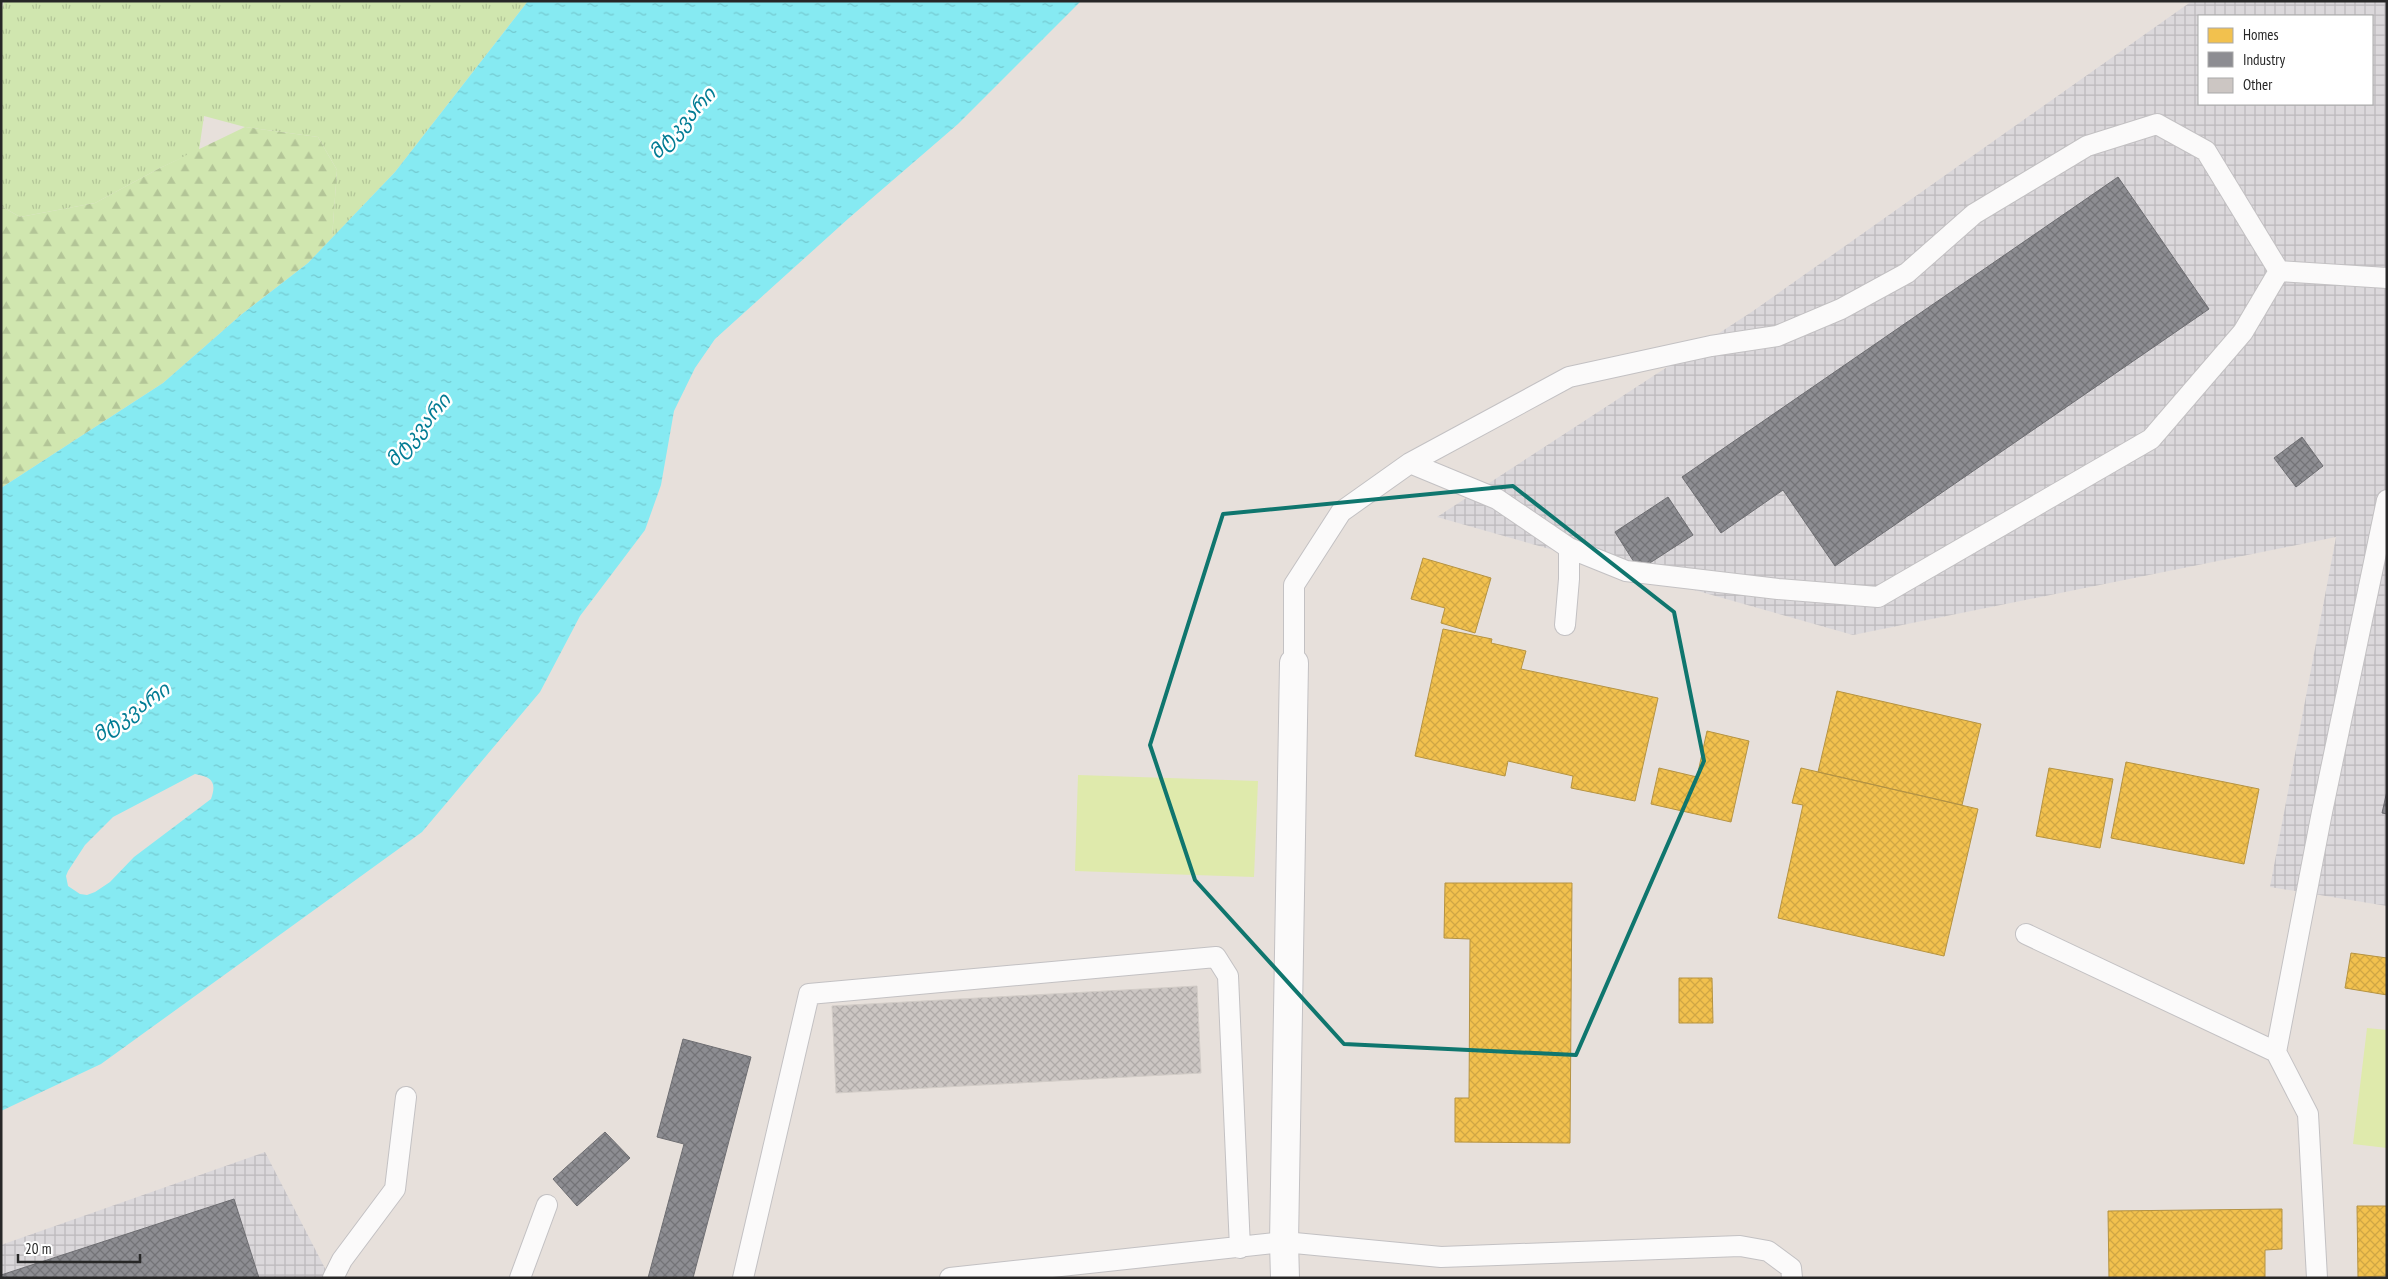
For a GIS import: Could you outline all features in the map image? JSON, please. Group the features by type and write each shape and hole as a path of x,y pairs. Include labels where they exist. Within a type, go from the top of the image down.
{"street":[{"path":"1285,1278 1284,1242 1294,663"}],"lane":[{"path":"1294,663 1294,585 1341,512 1410,463 1569,377 1711,346 1777,336 1841,309 1907,273 1974,214 2087,146 2157,124 2206,151 2279,271"},
{"path":"2279,271 2387,278"},
{"path":"1410,463 1497,499 1569,548 1626,571 1778,589 1878,597 2151,440 2243,332 2279,271"},
{"path":"2276,1052 2322,812 2387,500"},
{"path":"1565,625 1569,578 1569,548"},
{"path":"2026,934 2276,1052 2308,1114 2317,1278"},
{"path":"743,1278 809,994 1216,957 1228,976 1240,1248"},
{"path":"333,1278 342,1260 395,1189 406,1097"},
{"path":"520,1278 547,1205"},
{"path":"950,1278 1284,1242 1441,1257 1740,1246 1768,1251 1791,1268 1792,1278"}],"highlighted area":[{"path":"1513,486 1674,612 1704,761 1576,1055 1344,1044 1195,880 1150,745 1223,514"}],"shaded area":[{"path":"2192,1 2387,1 2387,906 2270,887 2336,537 1853,635 1437,517 1753,311"},
{"path":"265,1152 330,1278 1,1278 1,1245"}],"green space":[{"path":"4,1 528,1 395,172 332,238 337,170 318,137 245,127 204,116 199,150 160,168 95,203 20,217 1,206 1,14"},
{"path":"245,127 318,137 337,170 332,238 308,263 242,314 163,383 1,488 1,206 20,217 95,203 160,168"},
{"path":"1078,775 1258,781 1254,877 1075,871"},
{"path":"2367,1028 2387,1030 2387,1148 2353,1144"}],"water":[{"name":"მტკვარი","path":"528,1 1081,1 958,124 849,218 715,339 695,368 674,411 661,485 645,530 580,616 540,692 422,832 101,1064 1,1111 1,488 163,383 242,314 308,263 395,172","holes":["195,774 212,781 213,793 211,799 134,857 110,882 95,892 87,895 80,894 68,886 66,876 68,871 85,845 113,817"]}],"building: Homes":[{"path":"1423,558 1491,578 1475,633 1441,623 1445,608 1411,599"},
{"path":"1443,629 1492,639 1491,643 1526,651 1521,669 1658,698 1635,801 1571,788 1573,776 1508,761 1505,776 1415,756"},
{"path":"1837,691 1981,724 1962,805 1818,772"},
{"path":"1707,731 1749,741 1731,822 1651,804 1659,768 1697,777"},
{"path":"2126,762 2259,789 2244,864 2111,838"},
{"path":"1801,768 1978,809 1944,956 1778,918 1803,805 1792,803"},
{"path":"2049,768 2113,779 2100,848 2036,836"},
{"path":"1445,883 1572,883 1570,1143 1455,1142 1455,1098 1469,1098 1470,939 1444,938"},
{"path":"2351,953 2387,958 2387,995 2345,988"},
{"path":"1679,978 1712,978 1713,1023 1679,1023"},
{"path":"2357,1206 2387,1206 2387,1276 2358,1277"},
{"path":"2282,1209 2282,1249 2265,1250 2265,1277 2109,1278 2108,1211"}],"building: Industry":[{"path":"2118,177 2209,309 1835,566 1783,490 1721,533 1682,477"},
{"path":"2302,437 2323,466 2296,487 2274,458"},
{"path":"1668,497 1693,535 1639,570 1615,532"},
{"path":"2387,791 2387,814 2382,813"},
{"path":"683,1039 751,1057 693,1278 648,1278 684,1144 657,1137"},
{"path":"605,1132 630,1158 577,1206 553,1179"},
{"path":"234,1199 259,1278 1,1278 1,1275"}],"building: Other":[{"path":"1197,986 1201,1073 836,1093 832,1006"}]}
